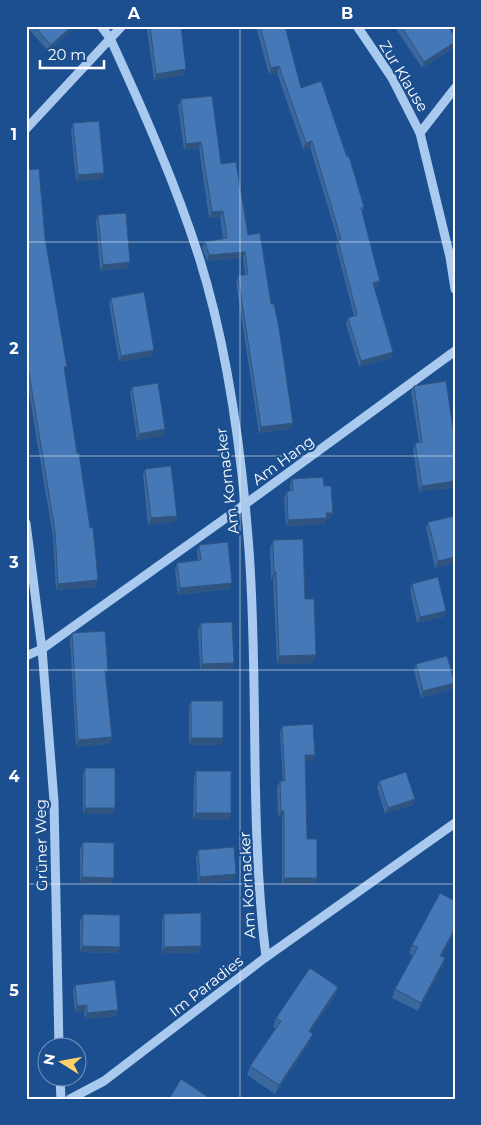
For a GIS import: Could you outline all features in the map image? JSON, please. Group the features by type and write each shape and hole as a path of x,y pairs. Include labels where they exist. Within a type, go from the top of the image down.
{"street":[{"name":"Am Kornacker","path":"102,26 110,38 171,178 199,258 229,382 249,550 256,706 258,897 266,957"},
{"path":"26,128 122,26"},
{"name":"Zur Klause","path":"357,26 392,78 420,133 450,257 455,289"},
{"path":"420,133 455,88"},
{"name":"Am Hang","path":"26,656 42,648 244,505 455,351"},
{"name":"Grüner Weg","path":"26,523 42,648 54,801 59,1038"},
{"name":"Im Paradies","path":"70,1099 104,1081 266,957 455,823"}],"building":[{"path":"34,26 72,26 51,45"},
{"path":"150,26 181,26 186,69 156,74"},
{"path":"260,26 285,26 301,88 321,81 347,157 349,156 364,207 361,208 380,281 373,283 393,352 361,361 348,318 357,315 338,240 341,239 312,141 306,143 279,66 271,68"},
{"path":"401,26 448,26 455,37 455,42 424,62"},
{"path":"212,96 221,164 236,162 248,235 260,233 271,304 274,304 279,328 293,423 261,427 238,276 248,274 245,252 209,255 205,242 227,238 223,211 212,212 201,142 186,144 181,99"},
{"path":"99,121 104,173 78,175 73,123"},
{"path":"39,169 45,238 67,367 64,367 77,453 79,453 90,528 93,527 98,580 58,584 55,531 26,355 26,170"},
{"path":"126,213 130,262 103,265 98,215"},
{"path":"144,292 154,350 121,356 111,298"},
{"path":"446,381 455,442 455,481 422,486 415,443 422,442 414,386"},
{"path":"158,383 165,429 139,434 132,387"},
{"path":"171,466 177,516 151,518 145,469"},
{"path":"323,477 324,486 331,486 333,513 326,513 327,518 288,520 287,491 293,491 292,479"},
{"path":"455,516 455,557 438,561 428,522"},
{"path":"303,539 305,599 314,599 316,655 279,656 273,540"},
{"path":"228,542 232,583 180,588 177,563 201,560 199,545"},
{"path":"438,577 446,611 420,617 412,584"},
{"path":"232,622 234,663 202,664 201,623"},
{"path":"105,631 108,670 105,670 112,737 78,740 72,633"},
{"path":"447,656 455,683 423,691 416,664"},
{"path":"191,701 223,701 223,738 191,738"},
{"path":"313,724 315,755 305,755 307,839 317,839 317,878 284,878 284,811 281,811 280,781 285,781 282,726"},
{"path":"85,768 115,768 115,808 85,808"},
{"path":"196,771 231,771 231,813 196,813"},
{"path":"406,772 415,799 388,808 379,781"},
{"path":"83,842 114,843 114,878 82,877"},
{"path":"234,847 236,874 200,877 198,850"},
{"path":"27,881 27,914 26,914"},
{"path":"440,893 455,901 455,928 440,956 445,958 421,1003 395,989 418,947 412,945"},
{"path":"201,913 201,946 164,947 164,914"},
{"path":"83,914 120,915 120,947 82,946"},
{"path":"26,968 28,968 27,1015 26,1015"},
{"path":"310,968 338,987 309,1031 313,1034 279,1085 250,1066 281,1021 276,1018"},
{"path":"115,980 118,1010 87,1013 87,1005 77,1006 75,985"},
{"path":"181,1079 211,1099 169,1099"}]}
